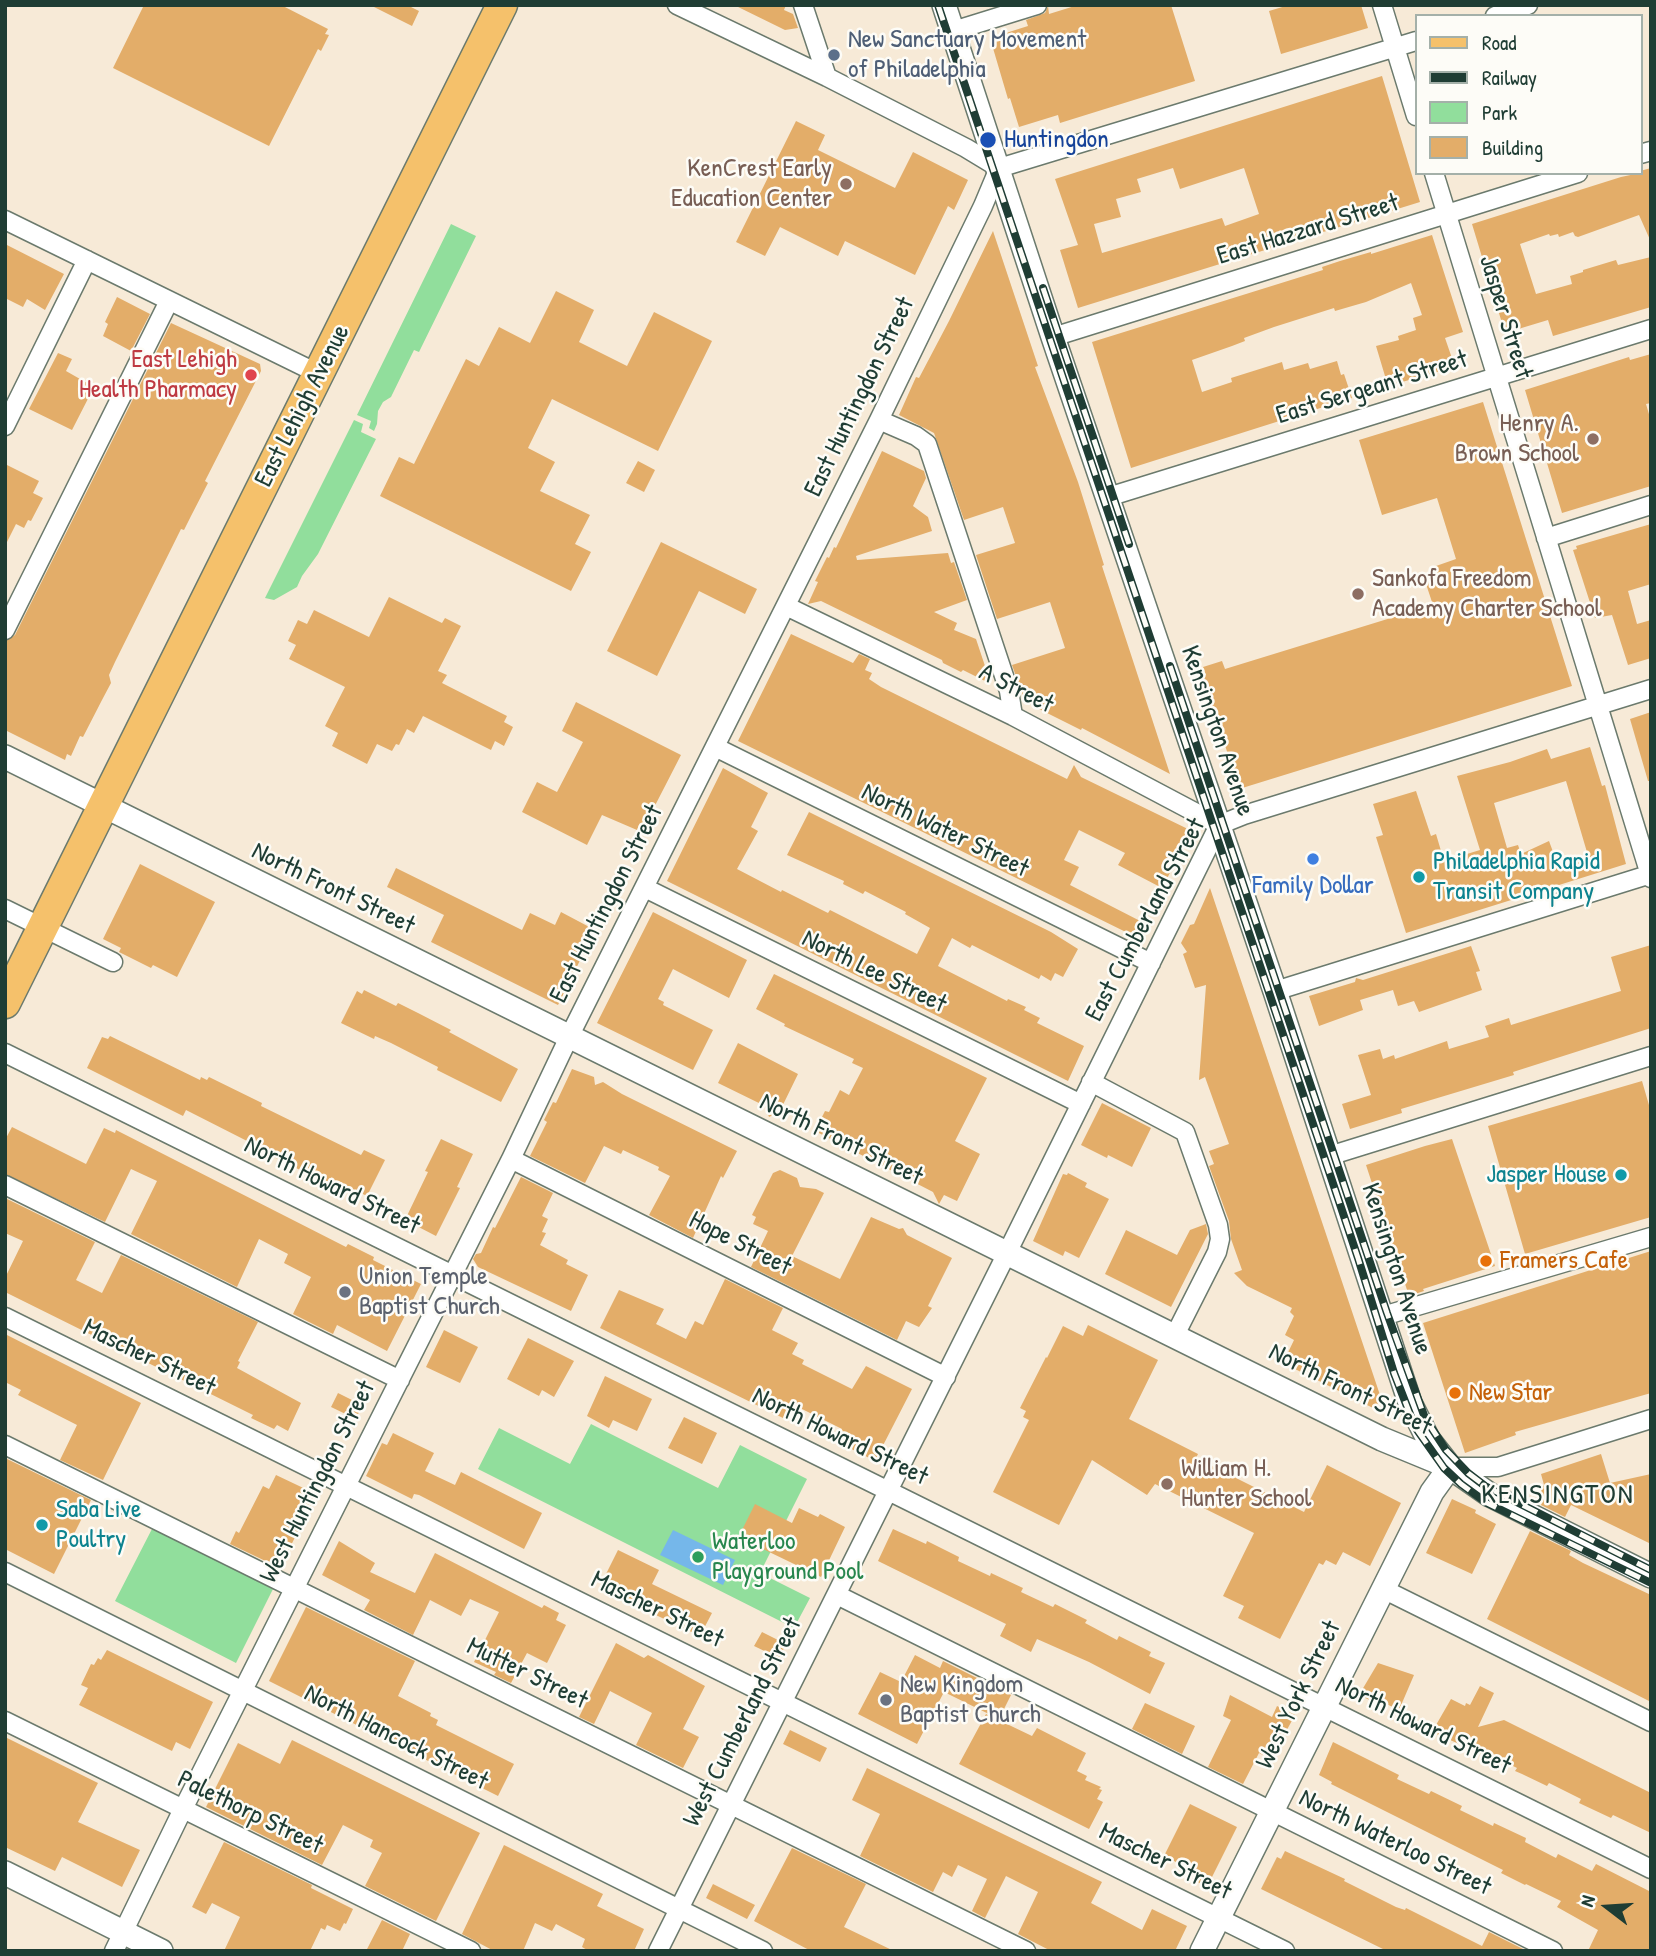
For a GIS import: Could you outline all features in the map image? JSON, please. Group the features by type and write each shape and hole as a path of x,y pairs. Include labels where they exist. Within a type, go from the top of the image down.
{"main road":[{"name":"East Lehigh Avenue","path":"5,1003 502,5"}],"street":[{"path":"677,5 827,77 966,148 999,168 1414,42"},
{"path":"803,5 827,77"},
{"name":"Kensington Avenue","path":"944,5 1053,337 1275,991 1410,1403 1428,1439 1450,1468"},
{"path":"953,31 1037,5"},
{"path":"1382,5 1414,109"},
{"path":"1501,14 1528,5"},
{"name":"East Huntingdon Street","path":"569,1037 879,420 999,168"},
{"name":"Jasper Street","path":"1435,175 1650,875"},
{"name":"East Hazzard Street","path":"1053,337 1572,175"},
{"path":"5,220 319,374"},
{"path":"5,426 87,260"},
{"path":"5,630 169,301"},
{"name":"East Sergeant Street","path":"1108,497 1651,329"},
{"path":"879,420 916,436 927,444 1005,679 1013,716"},
{"path":"1546,538 1651,505"},
{"name":"A Street","path":"786,606 1013,716 1219,825"},
{"name":"East Cumberland Street","path":"1007,1254 1219,825 1651,689"},
{"name":"North Water Street","path":"715,747 1151,962"},
{"name":"North Front Street","path":"5,757 1382,1439 1450,1468 1490,1495 1651,1576"},
{"path":"1275,991 1650,875"},
{"name":"North Lee Street","path":"645,888 1081,1104"},
{"path":"5,909 113,962"},
{"name":"West Huntingdon Street","path":"119,1942 293,1588 511,1159 569,1037"},
{"name":"North Howard Street","path":"5,1054 1651,1869"},
{"path":"1329,1156 1651,1056"},
{"path":"1091,1082 1185,1132 1218,1225 1220,1239 1217,1252 1174,1335"},
{"name":"Hope Street","path":"511,1159 946,1377"},
{"path":"5,1185 400,1380"},
{"path":"1382,1316 1651,1237"},
{"name":"West Cumberland Street","path":"658,1951 1007,1254"},
{"name":"Mascher Street","path":"5,1317 1284,1951"},
{"path":"1450,1468 1498,1467 1651,1419"},
{"name":"Mutter Street","path":"5,1445 1026,1951"},
{"name":"West York Street","path":"1202,1951 1432,1492 1450,1468"},
{"name":"North Hancock Street","path":"5,1572 763,1951"},
{"path":"1383,1589 1651,1722"},
{"name":"North Waterloo Street","path":"836,1595 1553,1951"},
{"name":"Palethorp Street","path":"5,1721 471,1951"},
{"path":"5,1873 119,1942 161,1951"}],"green space":[{"path":"451,224 476,236 419,352 414,350 391,397 383,402 378,411 374,431 369,428 371,421 357,415"},
{"path":"354,420 363,424 361,432 376,439 318,554 297,587 274,600 265,598"},
{"path":"591,1424 718,1488 740,1445 807,1479 760,1573 810,1598 794,1628 478,1469 499,1428 570,1464"},
{"path":"153,1527 273,1589 236,1663 115,1601"}],"water":[{"name":"Waterloo Playground Pool","path":"673,1530 735,1560 723,1585 660,1555"}],"building":[{"path":"144,5 281,5 328,29 325,34 329,35 321,51 318,49 269,146 113,68"},
{"path":"370,5 407,5 419,11 412,26"},
{"path":"734,5 786,5 784,10 793,14 798,28 785,30"},
{"path":"1078,5 1171,5 1195,81 1060,123 1058,115 1019,127 990,38 1028,26 1026,20 1045,13 1048,6 1049,14"},
{"path":"1289,5 1361,5 1368,28 1281,54 1269,11"},
{"path":"1382,76 1420,202 1078,308 1060,250 1078,245 1055,179","holes":["1173,168 1180,189 1244,168 1259,214 1225,226 1222,218 1102,253 1094,224 1121,217 1116,199 1141,192 1137,179"]},
{"path":"796,121 825,135 818,150 895,188 913,152 968,180 954,210 948,206 915,275 845,241 838,256 780,227 765,256 736,242"},
{"path":"1651,168 1651,242 1639,215 1578,237 1573,232 1559,237 1558,234 1549,234 1520,244 1536,294 1572,284 1570,276 1583,270 1616,260 1618,265 1651,257 1651,307 1553,336 1548,320 1505,333 1472,224 1621,177 1642,175 1642,170"},
{"path":"993,231 1038,366 1035,367 1078,482 1104,565 1102,566 1170,774 1025,702 1012,665 1065,648 1050,602 997,619 976,555 1015,543 1003,507 964,520 934,433 899,415 916,377 919,378"},
{"path":"1432,235 1463,332 1445,338 1455,367 1388,386 1376,346 1399,340 1398,336 1416,330 1413,318 1422,315 1411,283 1366,302 1335,311 1334,308 1274,327 1244,338 1245,341 1192,360 1202,392 1232,382 1231,378 1282,362 1284,370 1308,363 1310,369 1337,361 1352,398 1131,468 1092,342 1323,270 1322,267 1340,261"},
{"path":"5,244 64,274 45,310 27,299 23,307 5,298"},
{"path":"556,291 594,310 579,342 627,366 654,312 712,341 658,451 552,399 528,448 555,462 540,491 590,515 575,544 591,552 571,591 380,496 399,457 414,464 466,359 479,366 499,327 530,343"},
{"path":"117,297 150,314 131,351 103,336 108,324 105,322"},
{"path":"171,323 260,364 261,371 205,481 208,483 184,530 181,529 115,662 109,675 111,683 83,737 80,736 71,756 67,754 65,760 5,730 5,641 15,635"},
{"path":"58,353 72,359 66,371 94,387 72,430 29,409"},
{"name":"Henry A. Brown School","path":"1651,354 1651,403 1646,404 1651,421 1651,486 1562,513 1525,390 1629,357 1630,360"},
{"name":"Sankofa Freedom Academy Charter School","path":"1483,402 1572,686 1239,789 1200,676 1206,675 1203,667 1222,661 1225,669 1433,605 1426,584 1436,566 1456,559 1437,498 1382,515 1359,440"},
{"path":"882,451 924,471 926,478 913,506 928,517 932,531 856,556 857,560 948,553 951,563 954,562 967,600 934,612 957,623 954,630 976,639 991,684 963,670 961,672 942,660 821,601 808,604 818,582 815,581 827,557 829,558 834,547 836,548"},
{"path":"638,461 655,470 644,492 626,483"},
{"path":"5,464 39,481 33,493 43,498 31,521 28,520 24,528 16,524 5,546"},
{"path":"1651,524 1651,584 1628,591 1637,624 1651,620 1651,658 1628,665 1612,615 1595,618 1573,550 1577,549 1576,546"},
{"path":"661,542 757,589 745,614 699,591 657,676 607,651"},
{"path":"389,597 442,623 445,618 461,626 438,671 447,675 442,683 507,716 504,722 513,727 504,746 495,741 491,750 423,716 414,733 407,729 399,745 396,744 392,751 377,744 367,764 332,746 338,733 325,726 345,687 289,659 296,645 288,641 298,620 307,624 314,610 369,637"},
{"path":"791,634 853,663 859,654 870,659 865,670 872,673 869,679 881,687 1067,779 1074,765 1081,777 1192,831 1162,888 1118,865 1125,853 1079,830 1064,860 1079,867 1070,885 1146,924 1138,938 738,741"},
{"path":"576,702 681,755 645,825 640,823 637,830 602,815 587,845 522,812 537,782 557,792 583,742 562,731"},
{"path":"1651,712 1651,781 1648,781 1630,719"},
{"path":"1590,747 1602,786 1605,785 1626,864 1406,933 1376,837 1383,835 1373,804 1416,791 1431,836 1436,834 1444,861 1480,850 1457,776 1547,749 1551,759","holes":["1566,781 1589,859 1559,868 1549,841 1521,854 1518,845 1507,848 1494,803"]},
{"path":"723,768 768,793 751,827 758,831 737,869 781,892 782,890 828,913 830,910 917,954 930,928 865,891 863,894 843,884 844,881 787,855 809,812 1051,932 1078,949 1063,977 1055,973 1051,981 1041,975 1039,979 972,945 970,948 952,938 938,966 1007,1001 1008,999 1026,1007 1024,1010 1040,1018 1037,1023 1084,1046 1068,1081 667,881"},
{"path":"140,864 215,902 177,977 119,952 121,948 103,939"},
{"path":"396,868 522,930 530,913 555,925 561,912 595,930 558,1005 431,942 444,915 387,887"},
{"path":"1210,888 1382,1401 1373,1408 1283,1363 1294,1340 1285,1335 1294,1316 1290,1312 1292,1308 1247,1286 1234,1273 1242,1270 1231,1239 1229,1221 1209,1166 1214,1164 1209,1151 1229,1144 1205,1077 1199,1080 1206,985 1195,988 1183,954 1187,952 1181,943 1190,925 1194,924"},
{"path":"653,912 747,960 729,998 673,969 658,999 664,1002 663,1005 713,1030 693,1070 597,1023"},
{"path":"1651,945 1651,1028 1513,1072 1514,1075 1401,1109 1402,1113 1350,1129 1342,1104 1371,1095 1358,1055 1380,1049 1383,1059 1394,1055 1395,1059 1447,1041 1449,1049 1489,1037 1485,1026 1509,1018 1511,1025 1621,991 1611,957"},
{"path":"1471,946 1480,971 1476,972 1482,990 1419,1012 1414,1001 1398,1006 1393,990 1360,1000 1363,1010 1319,1026 1309,996 1355,982 1356,978 1363,980"},
{"path":"774,974 987,1078 955,1141 980,1154 957,1201 944,1195 939,1204 933,1192 815,1131 840,1090 849,1095 863,1068 852,1063 854,1059 784,1026 785,1024 756,1009"},
{"path":"364,990 396,1006 398,1003 418,1013 518,1069 501,1102 391,1043 375,1036 374,1039 341,1023 357,991 362,994"},
{"path":"110,1036 200,1080 201,1077 207,1080 209,1077 361,1155 364,1150 385,1160 367,1196 346,1186 344,1192 186,1110 183,1116 87,1068 102,1037 108,1039"},
{"path":"738,1043 798,1074 778,1115 769,1117 765,1106 718,1083"},
{"path":"572,1069 594,1077 595,1085 603,1082 737,1151 723,1178 721,1176 693,1238 649,1215 670,1176 658,1170 659,1167 623,1150 621,1154 604,1146 585,1183 530,1156 547,1122 544,1120 553,1102 556,1103"},
{"name":"Jasper House","path":"1642,1081 1651,1112 1651,1217 1525,1254 1488,1126"},
{"path":"1102,1103 1151,1128 1132,1167 1081,1145"},
{"path":"12,1127 86,1164 104,1128 115,1133 116,1130 346,1247 348,1244 374,1257 373,1260 421,1284 387,1351 337,1325 333,1334 293,1314 311,1277 284,1263 288,1254 259,1239 237,1287 131,1234 157,1181 131,1169 105,1222 5,1174 5,1140"},
{"path":"441,1139 473,1154 457,1187 460,1188 436,1236 405,1220"},
{"path":"1452,1139 1495,1266 1409,1296 1366,1165"},
{"path":"780,1170 797,1178 800,1187 824,1193 792,1256 840,1279 871,1217 899,1229 903,1228 907,1235 952,1258 928,1306 932,1308 919,1327 906,1321 897,1340 751,1267 768,1231 753,1224 756,1217 752,1215 773,1173"},
{"path":"1068,1173 1087,1183 1085,1187 1109,1199 1079,1258 1065,1251 1063,1256 1033,1241 1063,1174"},
{"path":"521,1177 553,1193 542,1216 548,1219 542,1232 546,1233 540,1245 568,1260 566,1264 588,1275 571,1311 478,1267 473,1259 476,1254 481,1253"},
{"path":"5,1198 95,1242 76,1280 102,1293 121,1255 258,1322 237,1368 301,1403 288,1431 277,1425 274,1429 251,1418 253,1415 5,1292 5,1278 23,1241 5,1233"},
{"path":"1206,1224 1208,1234 1171,1307 1105,1274 1126,1230 1177,1255 1190,1230"},
{"path":"1651,1251 1651,1393 1515,1432 1516,1435 1465,1453 1423,1323"},
{"path":"725,1279 783,1308 772,1330 798,1343 792,1354 804,1360 802,1364 852,1389 866,1366 912,1389 875,1461 836,1441 842,1429 790,1403 783,1418 600,1328 619,1290 664,1309 656,1324 686,1339 695,1321 703,1325"},
{"name":"William H. Hunter School","path":"1088,1325 1158,1360 1129,1419 1198,1454 1196,1458 1304,1512 1327,1465 1401,1503 1370,1566 1343,1552 1336,1565 1326,1560 1323,1565 1319,1563 1280,1639 1238,1618 1244,1606 1223,1596 1254,1533 1155,1484 1147,1495 1092,1460 1059,1525 993,1492 1029,1420 1023,1417 1026,1411 1020,1408 1063,1326 1083,1336"},
{"path":"444,1330 478,1347 460,1383 426,1367"},
{"path":"5,1334 141,1403 103,1480 60,1460 77,1425 18,1395 21,1390 5,1382"},
{"path":"528,1338 574,1361 554,1397 542,1390 539,1396 507,1379"},
{"path":"605,1376 652,1399 637,1431 613,1420 609,1428 587,1416"},
{"path":"338,1393 362,1405 356,1419 331,1407"},
{"path":"684,1417 717,1433 702,1464 668,1448"},
{"path":"393,1433 434,1453 425,1471 455,1485 461,1472 542,1513 524,1549 419,1495 414,1494 412,1499 366,1476 382,1443 387,1445"},
{"path":"1601,1454 1610,1483 1651,1474 1651,1544 1571,1505 1565,1517 1541,1505 1544,1498 1538,1495 1544,1485 1541,1474"},
{"name":"Saba Live Poultry","path":"5,1458 91,1500 54,1574 5,1549"},
{"path":"276,1475 316,1494 280,1568 230,1544 236,1531 239,1533 263,1486 269,1489"},
{"path":"1452,1499 1476,1510 1475,1513 1496,1524 1472,1574 1426,1553"},
{"path":"755,1504 792,1523 799,1508 818,1517 820,1514 845,1527 821,1577 763,1549 761,1552 737,1540"},
{"path":"893,1529 926,1544 927,1541 959,1557 958,1561 1023,1588 1021,1592 1053,1607 1055,1604 1087,1620 1085,1623 1117,1640 1119,1636 1151,1652 1149,1656 1165,1663 1150,1694 1037,1639 1031,1652 1000,1636 1006,1624 878,1561"},
{"path":"1530,1531 1571,1551 1569,1555 1583,1563 1651,1595 1651,1702 1487,1619"},
{"path":"339,1541 375,1563 370,1572 415,1593 435,1553 542,1608 544,1605 559,1613 556,1620 566,1625 547,1663 527,1653 511,1683 494,1675 496,1672 474,1662 499,1612 470,1599 461,1616 430,1600 413,1635 364,1610 370,1600 322,1575"},
{"path":"618,1550 659,1570 652,1584 712,1613 700,1636 599,1588"},
{"path":"306,1607 415,1661 398,1696 431,1713 430,1716 438,1720 436,1725 514,1764 498,1796 269,1681"},
{"path":"762,1632 786,1644 779,1658 754,1646"},
{"path":"616,1643 644,1658 648,1655 705,1686 683,1729 699,1737 683,1768 636,1745 652,1713 610,1691 594,1724 579,1717"},
{"path":"107,1650 213,1702 190,1749 176,1742 172,1751 79,1705 88,1688 81,1685 91,1664 94,1665 98,1658 101,1660"},
{"path":"915,1655 940,1668 943,1661 1011,1695 999,1719 944,1692 917,1744 858,1714 880,1672 901,1682"},
{"path":"1378,1663 1414,1675 1399,1710 1359,1695"},
{"path":"1480,1686 1494,1693 1478,1727 1504,1720 1651,1793 1651,1833 1579,1803 1581,1799 1549,1783 1547,1786 1515,1771 1517,1768 1485,1752 1484,1755 1432,1732 1451,1699 1465,1706 1466,1703 1470,1705"},
{"path":"1230,1695 1272,1717 1277,1706 1295,1715 1271,1759 1259,1753 1243,1784 1208,1767 1231,1720 1223,1716"},
{"path":"1145,1703 1195,1726 1182,1754 1132,1729"},
{"path":"986,1714 1032,1736 1037,1728 1086,1753 1077,1771 1087,1776 1085,1780 1101,1787 1097,1799 1103,1802 1089,1829 959,1764"},
{"path":"790,1730 827,1748 820,1762 783,1744"},
{"path":"5,1737 98,1783 78,1822 140,1850 122,1887 62,1857 55,1871 5,1847"},
{"path":"292,1740 480,1833 436,1921 365,1886 382,1853 370,1847 373,1840 343,1825 322,1865 206,1807 238,1743 280,1764"},
{"path":"1333,1742 1399,1775 1397,1779 1429,1794 1431,1791 1462,1806 1460,1810 1526,1838 1525,1842 1556,1858 1558,1854 1592,1871 1596,1864 1651,1892 1651,1951 1588,1951 1598,1930 1557,1907 1561,1901 1501,1873 1503,1870 1331,1784 1332,1782 1319,1775"},
{"path":"867,1768 1102,1882 1091,1903 1142,1930 1152,1909 1187,1926 1175,1951 1051,1951 1018,1934 1038,1892 1006,1876 985,1918 972,1911 987,1879 958,1865 952,1877 943,1872 933,1892 860,1856 880,1814 852,1800"},
{"path":"1190,1804 1237,1827 1207,1887 1192,1879 1196,1872 1164,1856"},
{"path":"224,1842 312,1885 311,1888 353,1909 346,1924 344,1923 340,1931 327,1925 325,1930 321,1928 310,1951 224,1951 240,1917 212,1903 206,1914 192,1907"},
{"path":"504,1845 603,1894 597,1906 644,1929 634,1951 589,1951 582,1947 585,1939 556,1924 552,1931 535,1923 523,1951 494,1951 462,1934"},
{"path":"792,1848 866,1884 844,1927 894,1951 811,1951 754,1921"},
{"path":"1285,1851 1396,1907 1406,1908 1482,1946 1489,1932 1527,1951 1387,1951 1261,1889 1277,1857 1281,1859"},
{"path":"713,1884 755,1905 747,1919 706,1898"},
{"path":"382,1920 410,1934 402,1951 366,1951"}],"railway":[{"path":"938,5 1358,1258 1394,1373 1415,1427 1444,1468 1487,1503 1651,1583"},
{"path":"1043,288 1129,544"},
{"path":"1170,666 1387,1313 1425,1418 1446,1450 1485,1486 1651,1570"}],"place":[{"name":"New Sanctuary Movement of Philadelphia","path":"834,55"},
{"name":"Huntingdon","path":"988,140"},
{"name":"KenCrest Early Education Center","path":"846,184"},
{"name":"East Lehigh Health Pharmacy","path":"251,375"},
{"name":"Henry A. Brown School","path":"1593,439"},
{"name":"Sankofa Freedom Academy Charter School","path":"1358,594"},
{"name":"Family Dollar","path":"1313,859"},
{"name":"Philadelphia Rapid Transit Company","path":"1419,877"},
{"name":"Jasper House","path":"1621,1175"},
{"name":"Framers Cafe","path":"1486,1261"},
{"name":"Union Temple Baptist Church","path":"345,1292"},
{"name":"New Star","path":"1455,1393"},
{"name":"William H. Hunter School","path":"1167,1484"},
{"name":"Saba Live Poultry","path":"42,1525"},
{"name":"Waterloo Playground Pool","path":"698,1557"},
{"name":"New Kingdom Baptist Church","path":"886,1700"}],"district":[{"name":"KENSINGTON","path":"1558,1496"}]}
